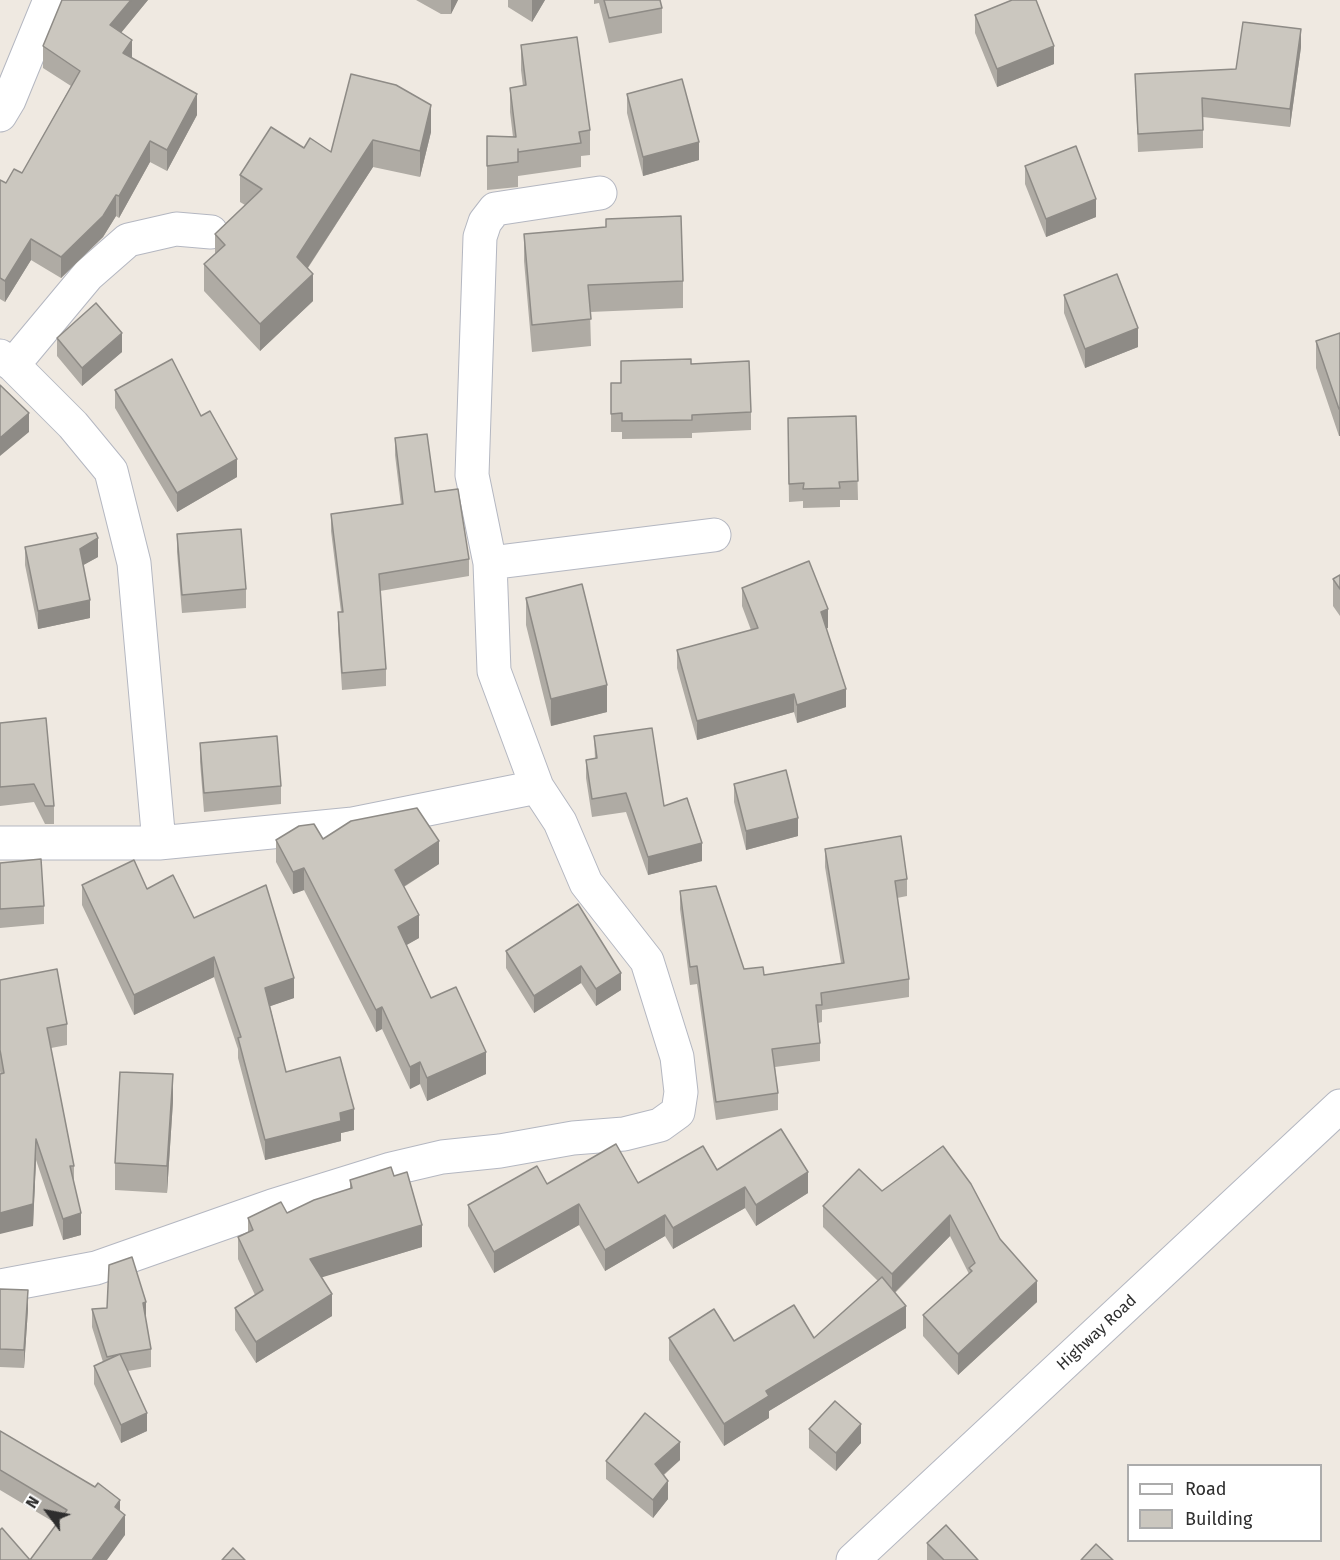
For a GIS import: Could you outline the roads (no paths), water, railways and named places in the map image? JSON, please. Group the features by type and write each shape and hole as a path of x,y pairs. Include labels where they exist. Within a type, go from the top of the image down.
{"street":[{"path":"0,115 9,100 50,0"},
{"path":"0,1286 96,1268 272,1206 391,1169 442,1157 624,1134 660,1125 678,1112 681,1092 677,1057 647,961 586,883 560,822 537,787 494,671 490,562 472,475 480,237 485,222 495,209 600,193"},
{"path":"159,843 134,563 111,471 73,426 6,361 88,275 128,240 176,229 212,232"},
{"path":"490,562 714,535"},
{"path":"0,843 159,843 353,824 537,787"},
{"name":"Highway Road","path":"853,1560 1340,1106"}]}
